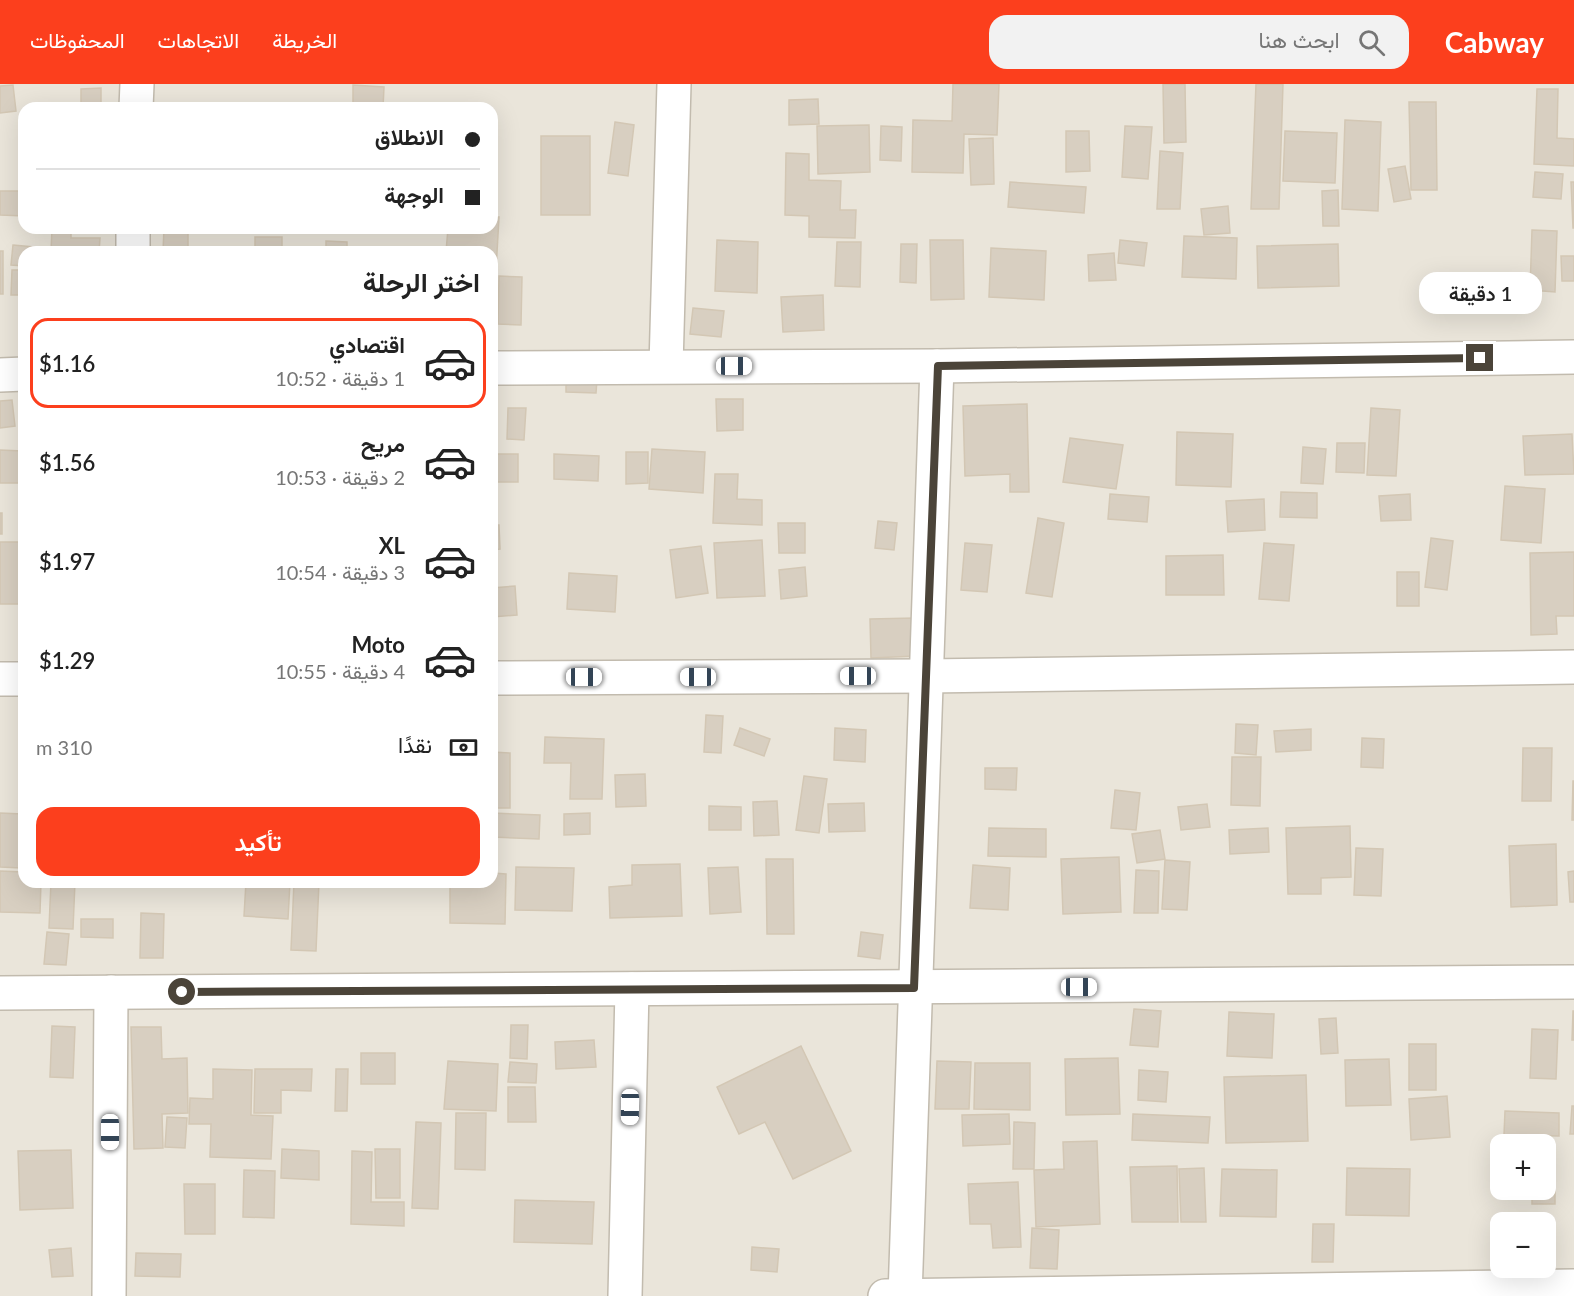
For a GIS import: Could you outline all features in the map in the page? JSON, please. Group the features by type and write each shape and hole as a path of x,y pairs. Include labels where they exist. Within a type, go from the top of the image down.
{"street":[{"path":"136,102 137,84"},
{"path":"666,366 674,84"},
{"path":"498,368 938,366 1574,357"},
{"path":"905,1296 914,988 938,366"},
{"path":"0,375 18,374"},
{"path":"498,678 927,676 1574,667"},
{"path":"0,679 18,679"},
{"path":"0,993 1574,982"},
{"path":"625,1296 632,989"},
{"path":"109,1296 111,992"},
{"path":"885,1296 1574,1286"}],"shaded area":[{"path":"0,84 1574,84 1574,1296 0,1296"}],"building":[{"path":"953,84 999,84 997,135 964,134 963,173 912,172 913,120 952,121"},
{"path":"1163,84 1185,84 1186,142 1164,143"},
{"path":"1256,84 1283,84 1279,209 1251,209"},
{"path":"13,85 16,111 0,113 0,86"},
{"path":"353,85 384,87 383,102 353,102"},
{"path":"101,88 101,102 81,102 81,89"},
{"path":"1537,89 1558,89 1557,138 1574,139 1574,166 1534,164"},
{"path":"818,99 819,124 789,125 789,100"},
{"path":"1409,102 1436,102 1437,190 1411,190"},
{"path":"1345,120 1381,122 1378,211 1342,209"},
{"path":"615,122 634,125 628,176 608,173"},
{"path":"869,125 870,172 818,174 817,126"},
{"path":"881,126 902,127 901,161 880,160"},
{"path":"1125,126 1152,127 1148,179 1122,177"},
{"path":"1066,131 1089,131 1090,171 1066,172"},
{"path":"1285,131 1337,133 1335,183 1283,181"},
{"path":"541,136 590,136 590,215 541,215"},
{"path":"993,138 994,184 971,185 969,139"},
{"path":"1160,151 1183,153 1180,209 1157,209"},
{"path":"786,153 809,154 809,180 841,181 840,210 856,210 855,238 809,237 809,216 785,215"},
{"path":"1405,166 1411,199 1394,202 1388,169"},
{"path":"1535,172 1563,174 1561,199 1533,197"},
{"path":"1010,182 1086,187 1084,213 1008,207"},
{"path":"1571,182 1574,182 1574,228 1573,228"},
{"path":"1338,190 1339,226 1323,226 1322,191"},
{"path":"0,191 18,191 18,216 0,215"},
{"path":"1228,206 1230,233 1204,235 1201,209"},
{"path":"499,217 497,246 446,246 448,234 498,234"},
{"path":"1532,230 1557,231 1555,292 1530,290"},
{"path":"52,234 71,234 71,238 100,238 99,246 51,246"},
{"path":"164,234 188,234 188,246 163,246"},
{"path":"1184,236 1237,238 1236,279 1182,277"},
{"path":"255,237 282,237 282,246 255,246"},
{"path":"717,240 758,242 757,293 715,291"},
{"path":"930,240 963,240 964,299 931,300"},
{"path":"1120,240 1147,243 1144,266 1118,263"},
{"path":"326,241 347,242 347,246 326,246"},
{"path":"837,242 861,242 860,287 835,286"},
{"path":"901,244 917,244 916,283 900,282"},
{"path":"1338,244 1339,286 1258,288 1257,246"},
{"path":"13,245 24,246 18,246 18,266 11,265"},
{"path":"991,248 1046,251 1044,300 989,297"},
{"path":"0,251 3,251 3,294 0,294"},
{"path":"1114,253 1116,280 1089,281 1088,255"},
{"path":"1561,256 1574,256 1574,281 1562,281"},
{"path":"12,270 18,270 18,295 11,295"},
{"path":"499,276 522,277 521,325 498,324"},
{"path":"823,295 824,330 783,332 781,297"},
{"path":"693,308 724,311 721,337 690,334"},
{"path":"566,378 597,379 596,393 566,392"},
{"path":"716,399 743,399 743,430 717,431"},
{"path":"12,400 15,426 0,428 0,401"},
{"path":"1027,404 1029,492 1010,492 1010,474 965,476 963,406"},
{"path":"508,408 526,408 524,440 507,439"},
{"path":"1371,408 1400,410 1396,476 1367,475"},
{"path":"1177,432 1233,434 1231,487 1176,485"},
{"path":"1572,434 1574,474 1525,475 1523,436"},
{"path":"1070,438 1123,445 1116,489 1063,482"},
{"path":"1337,443 1365,443 1364,473 1336,472"},
{"path":"1303,447 1326,449 1323,484 1301,483"},
{"path":"652,449 705,452 703,493 649,489"},
{"path":"0,450 18,451 18,483 0,483"},
{"path":"626,452 648,452 648,483 626,484"},
{"path":"498,454 518,454 518,482 498,482"},
{"path":"554,454 599,456 598,481 554,479"},
{"path":"715,474 738,474 737,499 762,500 762,525 713,523"},
{"path":"1505,486 1545,489 1541,543 1501,540"},
{"path":"1281,492 1317,493 1317,518 1280,517"},
{"path":"1110,494 1149,497 1147,522 1108,519"},
{"path":"1410,494 1411,520 1381,521 1379,496"},
{"path":"1264,499 1265,530 1228,532 1226,501"},
{"path":"0,513 2,513 2,534 0,534"},
{"path":"1038,518 1064,523 1052,597 1026,593"},
{"path":"878,521 897,523 894,550 875,548"},
{"path":"778,523 805,523 805,553 779,553"},
{"path":"498,525 499,525 500,549 498,549"},
{"path":"1431,538 1453,541 1447,590 1425,587"},
{"path":"762,540 765,596 717,598 714,543"},
{"path":"0,542 18,542 18,604 0,604"},
{"path":"965,543 992,545 987,592 961,590"},
{"path":"1264,543 1294,545 1289,601 1259,599"},
{"path":"701,546 708,593 676,598 670,550"},
{"path":"1574,552 1574,616 1556,616 1557,634 1531,635 1530,553"},
{"path":"1223,555 1224,595 1166,595 1166,556"},
{"path":"805,567 807,596 781,599 779,570"},
{"path":"1397,572 1419,572 1419,606 1397,606"},
{"path":"569,573 617,576 615,612 567,609"},
{"path":"515,586 517,615 498,617 498,587"},
{"path":"915,618 917,656 871,658 870,619"},
{"path":"706,715 723,716 721,753 704,752"},
{"path":"1236,724 1258,725 1256,755 1235,753"},
{"path":"740,728 770,739 764,756 734,745"},
{"path":"835,728 866,730 865,762 834,760"},
{"path":"1311,729 1311,750 1276,752 1274,731"},
{"path":"545,737 604,739 602,799 570,799 571,763 544,763"},
{"path":"1362,738 1384,739 1383,768 1361,767"},
{"path":"1523,748 1552,748 1551,801 1522,801"},
{"path":"498,752 510,753 510,808 498,808"},
{"path":"1232,757 1261,757 1260,806 1231,805"},
{"path":"985,768 1017,768 1016,790 985,789"},
{"path":"645,774 646,806 616,807 615,775"},
{"path":"804,776 827,779 819,833 796,830"},
{"path":"1573,781 1574,820 1572,820"},
{"path":"1115,790 1140,793 1136,830 1111,828"},
{"path":"777,801 779,835 754,836 753,802"},
{"path":"864,803 865,831 829,832 828,804"},
{"path":"1207,804 1210,827 1181,830 1178,807"},
{"path":"709,806 741,807 741,830 709,830"},
{"path":"0,813 18,814 18,868 0,867"},
{"path":"498,813 540,815 539,839 498,837"},
{"path":"590,813 590,834 564,835 564,814"},
{"path":"1350,826 1351,877 1321,878 1321,894 1288,894 1286,828"},
{"path":"989,828 1046,829 1046,857 988,856"},
{"path":"1268,828 1269,852 1230,854 1229,830"},
{"path":"1160,830 1165,859 1137,863 1132,834"},
{"path":"1556,844 1557,905 1511,907 1509,846"},
{"path":"1356,848 1383,849 1381,896 1354,895"},
{"path":"1119,857 1121,912 1063,914 1061,859"},
{"path":"766,859 793,859 794,934 767,934"},
{"path":"1165,860 1190,862 1187,910 1162,909"},
{"path":"680,864 682,916 610,918 609,887 632,885 632,865"},
{"path":"973,865 1010,868 1008,910 970,908"},
{"path":"516,867 574,868 572,911 515,910"},
{"path":"738,867 741,912 710,914 708,868"},
{"path":"1136,870 1159,871 1158,913 1134,913"},
{"path":"0,871 18,872 18,888 41,888 40,913 0,912"},
{"path":"1574,871 1574,902 1570,902 1568,872"},
{"path":"498,873 506,874 505,924 450,923 450,888 498,888"},
{"path":"51,888 75,888 73,929 49,928"},
{"path":"246,888 290,888 288,919 244,916"},
{"path":"294,888 319,888 316,951 291,950"},
{"path":"141,913 164,914 163,958 140,958"},
{"path":"81,919 113,919 113,938 81,937"},
{"path":"47,932 69,934 66,965 44,964"},
{"path":"861,932 883,935 880,959 858,956"},
{"path":"1134,1009 1161,1011 1158,1047 1130,1045"},
{"path":"1573,1011 1574,1040 1572,1040"},
{"path":"1229,1012 1274,1014 1272,1058 1227,1056"},
{"path":"1336,1018 1338,1053 1321,1054 1319,1019"},
{"path":"511,1025 528,1025 527,1059 510,1058"},
{"path":"52,1026 75,1027 73,1078 50,1077"},
{"path":"131,1027 161,1027 162,1059 187,1058 188,1113 162,1114 163,1148 134,1149"},
{"path":"1532,1029 1558,1030 1556,1079 1530,1078"},
{"path":"594,1040 596,1067 556,1069 555,1042"},
{"path":"1409,1044 1436,1044 1436,1090 1409,1090"},
{"path":"801,1046 851,1151 793,1179 765,1122 739,1134 717,1087"},
{"path":"361,1053 395,1053 395,1084 361,1084"},
{"path":"1118,1058 1120,1114 1066,1115 1065,1059"},
{"path":"1389,1059 1391,1105 1346,1106 1345,1060"},
{"path":"448,1061 498,1064 496,1111 444,1109"},
{"path":"937,1061 971,1062 969,1109 935,1109"},
{"path":"510,1062 537,1064 536,1083 508,1082"},
{"path":"975,1063 1030,1063 1030,1110 974,1109"},
{"path":"213,1069 252,1070 251,1115 273,1116 271,1159 210,1157 211,1124 189,1124 190,1098 213,1099"},
{"path":"255,1069 312,1069 311,1091 281,1090 281,1113 254,1113"},
{"path":"336,1069 348,1069 347,1111 335,1111"},
{"path":"1139,1070 1168,1072 1166,1102 1138,1100"},
{"path":"1306,1075 1308,1141 1226,1143 1224,1077"},
{"path":"508,1087 535,1087 536,1122 508,1122"},
{"path":"1447,1096 1450,1137 1411,1140 1409,1099"},
{"path":"1572,1106 1574,1106 1574,1134 1570,1134"},
{"path":"1505,1111 1559,1113 1559,1136 1556,1134 1504,1134"},
{"path":"456,1113 486,1113 485,1170 455,1169"},
{"path":"1009,1114 1010,1144 963,1146 962,1115"},
{"path":"1133,1114 1210,1117 1208,1143 1132,1140"},
{"path":"167,1117 187,1118 185,1148 165,1147"},
{"path":"416,1122 441,1123 438,1209 412,1208"},
{"path":"1014,1122 1035,1123 1034,1169 1013,1169"},
{"path":"1097,1141 1100,1224 1036,1227 1034,1170 1064,1169 1063,1142"},
{"path":"282,1149 319,1151 319,1180 281,1178"},
{"path":"375,1149 400,1149 400,1198 376,1198"},
{"path":"71,1150 73,1208 20,1210 18,1151"},
{"path":"352,1151 372,1152 371,1202 404,1202 404,1226 351,1224"},
{"path":"1177,1166 1178,1222 1132,1222 1130,1167"},
{"path":"1204,1168 1206,1222 1181,1222 1179,1169"},
{"path":"1347,1168 1410,1169 1409,1216 1346,1215"},
{"path":"1222,1169 1277,1170 1276,1217 1220,1216"},
{"path":"244,1170 275,1171 274,1218 243,1217"},
{"path":"1018,1182 1021,1247 993,1248 991,1224 970,1224 968,1184"},
{"path":"184,1184 215,1184 215,1234 185,1234"},
{"path":"515,1200 594,1202 592,1244 514,1242"},
{"path":"1532,1200 1555,1200 1555,1204 1532,1204"},
{"path":"1313,1224 1334,1224 1333,1262 1312,1262"},
{"path":"1032,1228 1059,1230 1057,1269 1030,1268"},
{"path":"752,1247 779,1249 777,1272 751,1270"},
{"path":"71,1248 73,1276 52,1277 49,1250"},
{"path":"136,1253 181,1254 180,1277 135,1276"}],"route":[{"path":"182,992 914,988 938,366 1480,358"}]}
